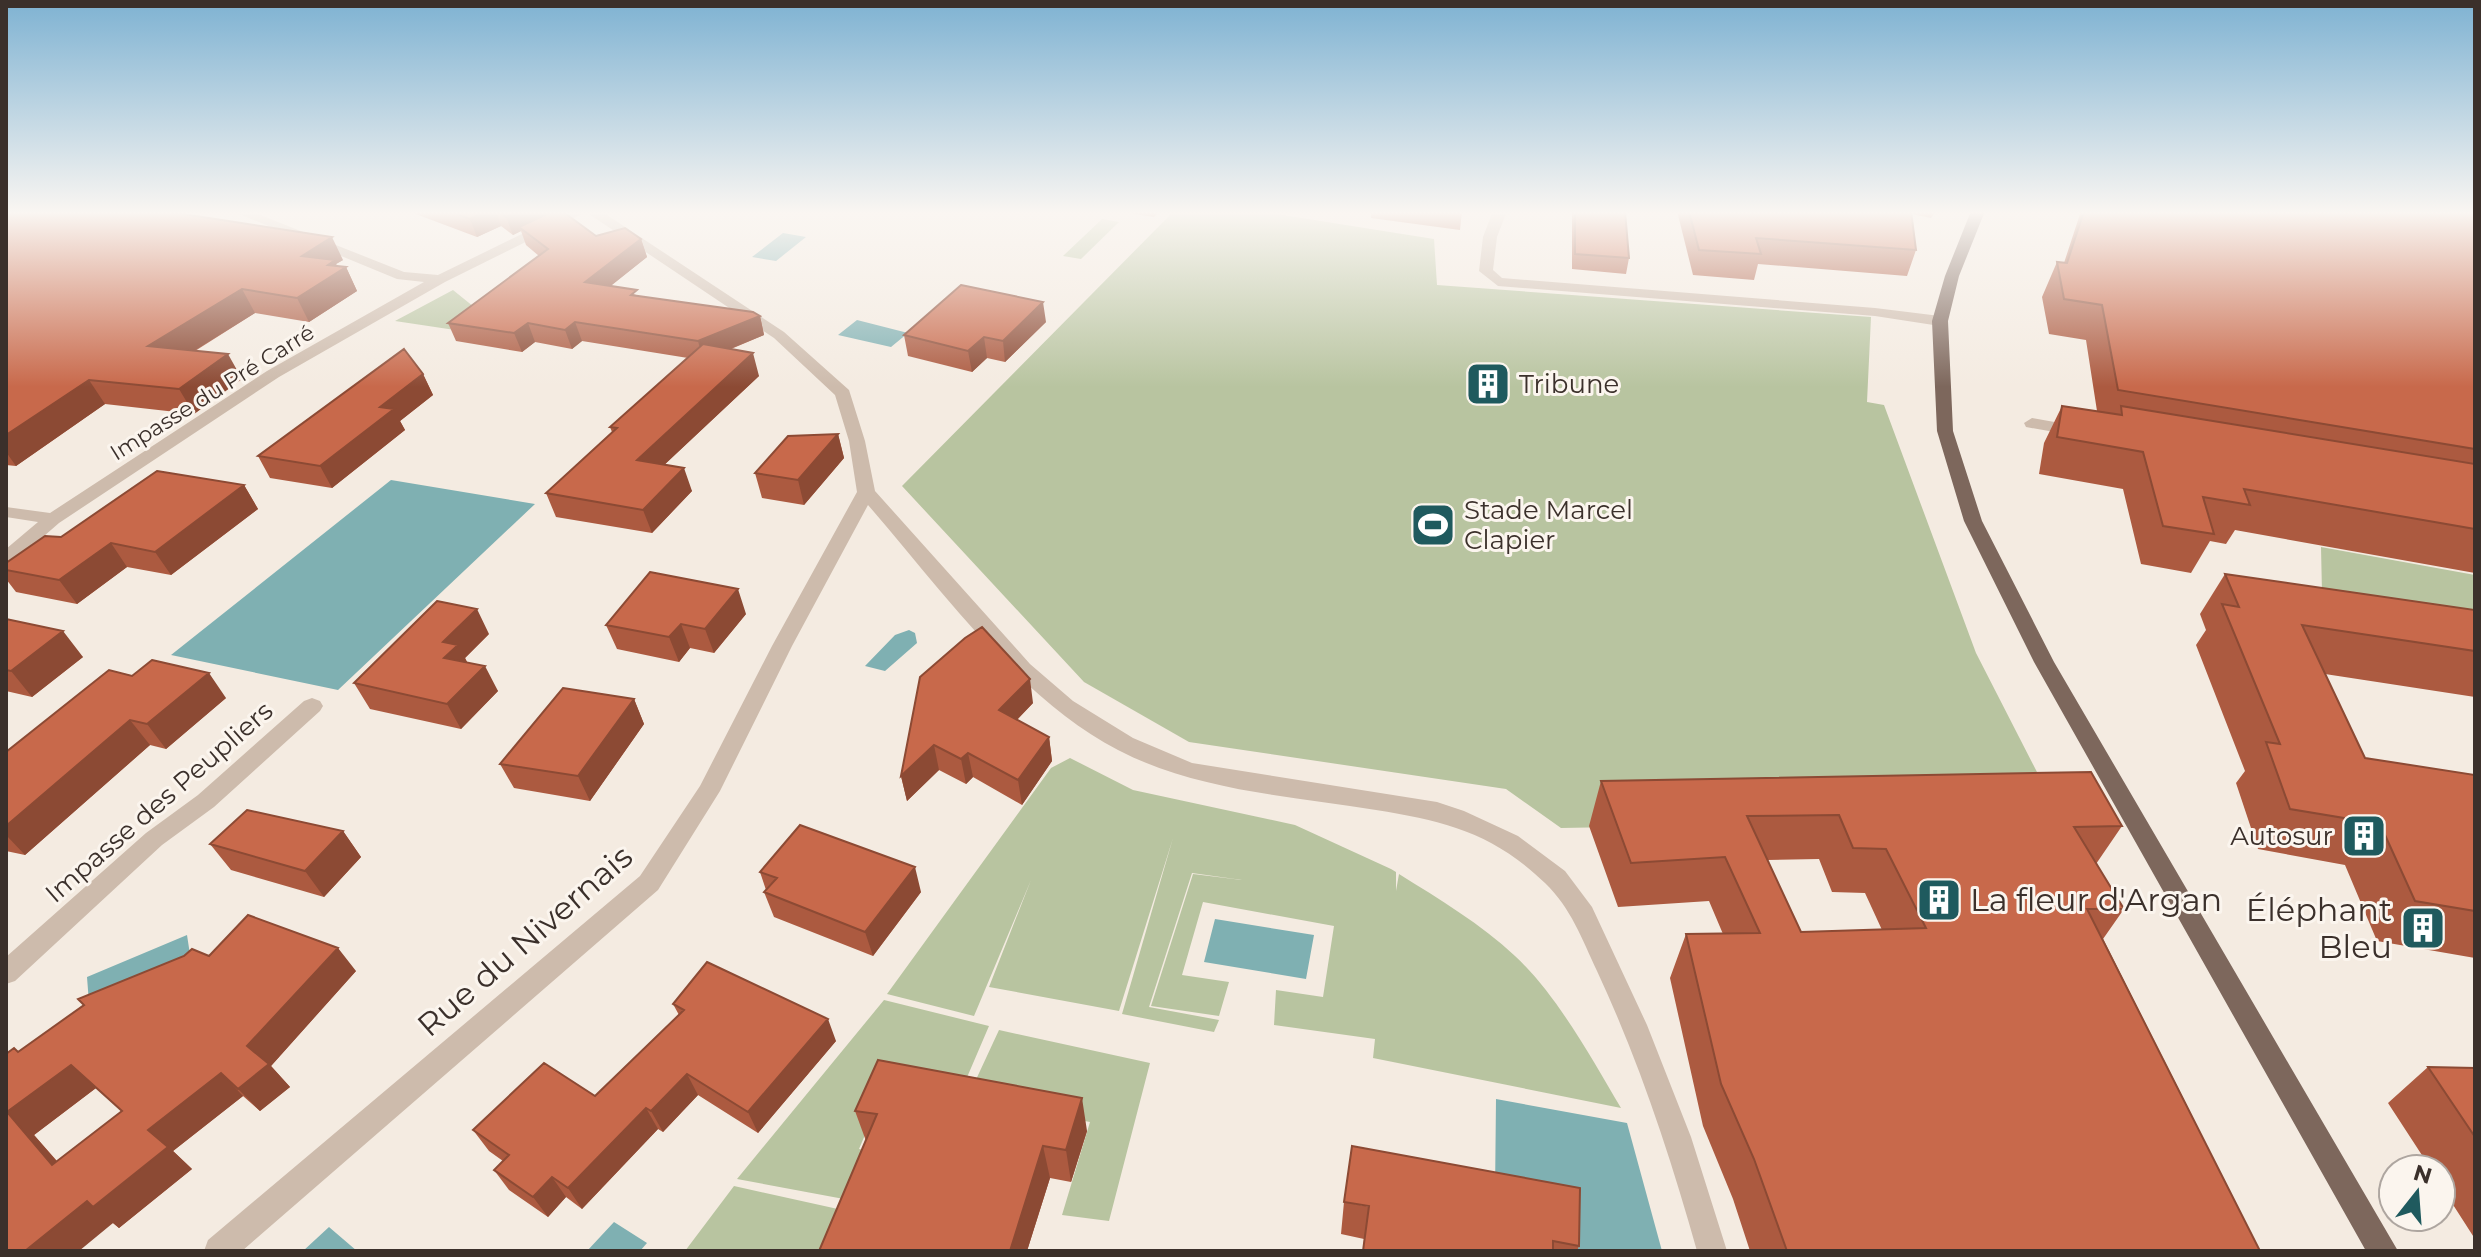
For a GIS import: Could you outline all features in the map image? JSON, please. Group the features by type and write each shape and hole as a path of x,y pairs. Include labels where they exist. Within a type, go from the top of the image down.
{"main road":[{"path":"1955,270 1940,321 1945,431 1955,470 1987,554 2121,798 2383,1251"}],"street":[{"path":"386,270 402,276 440,279"},
{"name":"Impasse du Pré Carré","path":"6,559 53,519 273,374 459,270"},
{"path":"680,270 779,335 843,393 857,441 866,492 1023,669 1065,706 1125,744 1189,771 1449,814 1474,822 1511,842 1546,870 1573,896 1614,979 1660,1093 1712,1251"},
{"path":"1486,270 1498,282 1875,312 1940,321"},
{"path":"2032,423 2095,434"},
{"name":"Rue du Nivernais","path":"219,1251 649,883 709,791 866,492"},
{"path":"6,512 53,519"},
{"name":"Impasse des Peupliers","path":"6,973 154,839 206,801 312,706"}],"green space":[{"name":"Stade Marcel Clapier","path":"1116,270 1436,270 1437,285 1871,317 1867,402 1884,405 1976,653 2061,819 1561,828 1506,789 1189,742 1084,682 902,486"},
{"path":"453,290 479,311 536,342 395,321"},
{"path":"2321,547 2475,575 2475,615 2322,593"},
{"path":"1070,758 1133,790 1295,825 1396,872 1396,891 1399,874 1459,912 1515,956 1545,989 1573,1028 1621,1108 1373,1058 1375,1039 1274,1025 1276,990 1323,997 1334,926 1203,902 1182,975 1229,982 1219,1016 1151,1006 1193,874 1242,880 1192,873 1149,1007 1219,1020 1214,1032 1122,1014 1173,838 1119,1011 989,987 1031,880 974,1016 887,994 1051,768"},
{"path":"884,1000 989,1026 959,1096 887,1083 859,1149 881,1153 860,1202 737,1179"},
{"path":"999,1030 1150,1063 1109,1221 1062,1215 1090,1122 967,1099"},
{"path":"734,1186 856,1213 840,1251 685,1251"}],"water":[{"path":"857,320 908,333 891,347 838,335"},
{"path":"391,480 535,504 338,690 171,655"},
{"path":"909,630 915,633 917,643 885,671 865,666 895,635"},
{"path":"1215,919 1314,935 1306,979 1204,962"},
{"path":"187,935 191,961 89,1003 87,977"},
{"path":"1496,1099 1627,1123 1662,1251 1569,1251 1495,1194"},
{"path":"614,1222 647,1243 640,1251 587,1251"},
{"path":"329,1227 357,1251 303,1251"}],"building":[{"path":"6,270 342,270 297,298 242,289 148,346 228,354 179,389 89,380 6,435"},
{"path":"520,270 601,270 585,282 637,290 631,295 753,312 760,316 698,341 575,322 565,330 528,323 514,333 448,323"},
{"path":"2058,270 2475,270 2475,449 2118,390 2102,305 2064,299"},
{"path":"961,285 1043,302 1003,341 984,337 968,351 904,335"},
{"path":"703,344 753,353 637,460 684,468 643,510 546,493 617,428 610,427"},
{"path":"404,349 423,374 380,407 394,409 320,466 258,456"},
{"path":"2062,406 2122,415 2121,406 2475,464 2475,529 2244,489 2250,505 2203,497 2214,534 2163,526 2143,452 2057,437"},
{"path":"838,434 798,480 755,473 788,436"},
{"path":"157,471 244,485 155,552 111,543 59,580 6,570 6,563 45,536 61,537"},
{"path":"650,572 738,589 705,629 681,624 669,637 606,625"},
{"path":"2225,574 2475,610 2475,651 2302,625 2365,758 2475,775 2475,911 2415,901 2380,824 2290,809 2266,742 2280,744 2222,604 2239,607"},
{"path":"437,601 477,609 443,642 458,645 444,658 485,666 447,704 354,683"},
{"path":"6,619 63,631 11,671 6,670"},
{"path":"982,627 1030,679 999,710 1049,737 1018,780 968,753 961,759 934,745 901,776 920,677"},
{"path":"152,660 209,673 147,724 130,720 6,826 6,752 109,670 132,676"},
{"path":"563,688 634,699 578,776 500,764"},
{"path":"2091,772 2122,826 2074,827 2124,909 2087,909 2260,1251 1787,1251 1754,1159 1721,1084 1686,934 1760,933 1725,857 1631,863 1601,781","holes":["1839,815 1853,848 1886,849 1926,928 1801,932 1747,816"]},
{"path":"247,810 343,831 305,871 210,844"},
{"path":"800,825 915,867 865,932 764,892 777,878 760,872"},
{"path":"248,915 338,948 247,1046 269,1064 238,1089 221,1073 148,1130 168,1147 93,1207 87,1201 25,1251 6,1251 6,1054 14,1048 18,1052 84,1005 78,999 184,956 192,949 209,956","holes":["71,1065 122,1111 52,1165 7,1112"]},
{"path":"707,962 828,1019 748,1112 687,1074 651,1111 646,1108 568,1188 552,1177 533,1197 494,1170 509,1155 473,1130 544,1063 595,1096 684,1010 673,1004"},
{"path":"878,1060 1082,1098 1066,1150 1043,1146 1010,1251 819,1251 877,1114 855,1111"},
{"path":"2428,1067 2475,1068 2475,1137"},
{"path":"1352,1146 1580,1188 1579,1246 1553,1241 1553,1251 1363,1251 1369,1206 1344,1202"}],"place":[{"name":"Tribune","path":"1488,384"},
{"name":"Stade Marcel Clapier","path":"1433,525"},
{"name":"Autosur","path":"2364,836"},
{"name":"La fleur d'Argan","path":"1939,900"},
{"name":"Éléphant Bleu","path":"2423,928"}]}
